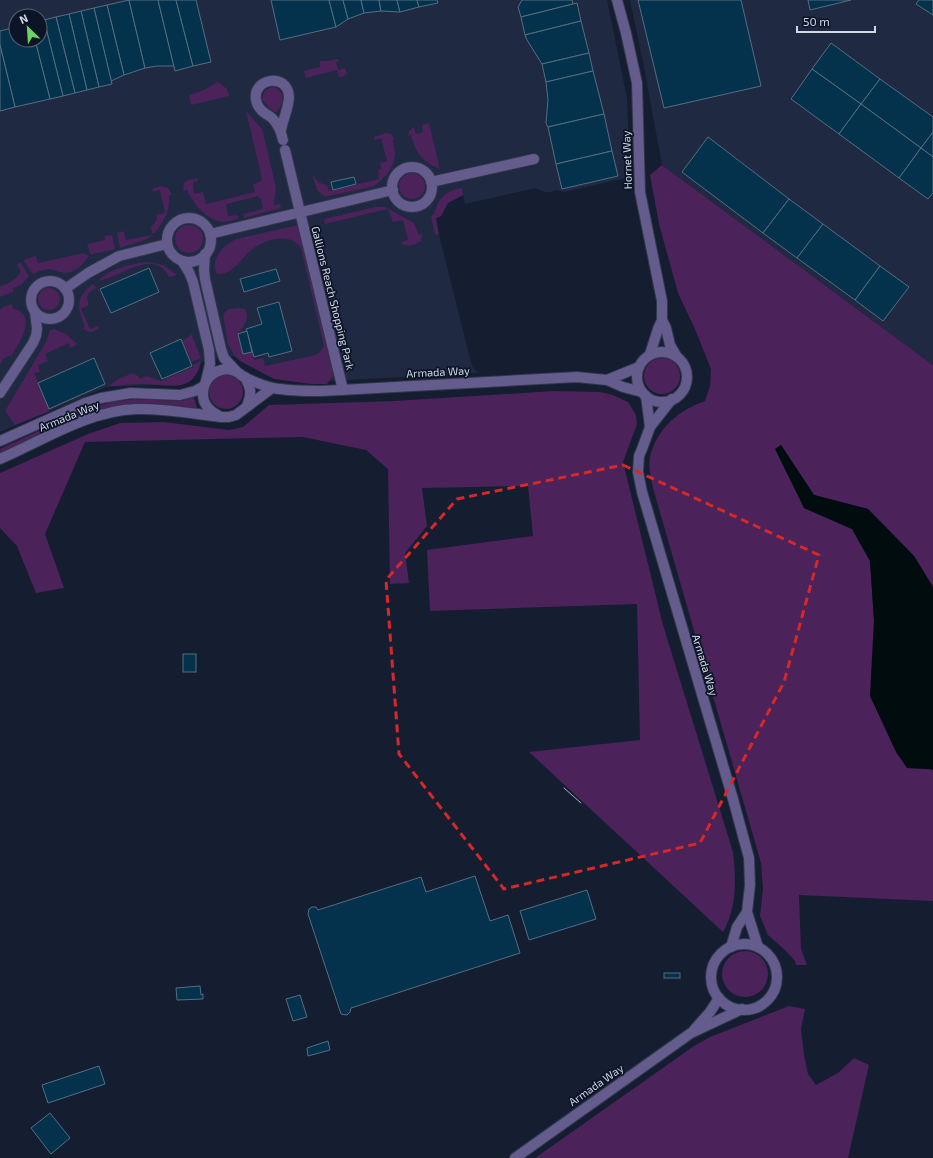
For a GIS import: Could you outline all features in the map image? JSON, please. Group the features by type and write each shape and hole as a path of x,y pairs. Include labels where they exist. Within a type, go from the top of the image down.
{"street":[{"name":"Hornet Way","path":"617,0 637,83 640,192 660,288 662,320 666,328 670,345 677,357"},
{"name":"Gallions Reach Shopping Park","path":"283,140 289,98 285,86 279,81 267,81 259,87 256,99 258,106 262,111 273,120 283,140 343,390"},
{"path":"432,182 534,159"},
{"path":"409,168 420,169 425,172 432,182 431,194 428,199 418,206 407,206 402,204 397,200 393,190 393,184 398,173 409,168"},
{"path":"210,234 393,190"},
{"path":"182,261 195,261 201,258 209,248 211,241 210,234 203,223 197,219 184,218 172,225 169,231 167,244 173,255 182,261 193,282 209,350 210,364 203,394 204,402 214,414 221,417"},
{"path":"65,289 88,273 119,256 167,244"},
{"path":"205,254 205,279 221,349 224,358 236,371"},
{"path":"0,393 33,343 36,336 35,312 31,304 31,299 35,288 39,284 50,281 56,282 65,289 69,299 66,310 62,314 51,319 40,316 35,312"},
{"name":"Hornet Way","path":"650,354 662,320"},
{"path":"650,354 659,352 669,353 677,357"},
{"name":"Armada Way","path":"650,354 643,360 639,367 637,380 644,394 650,427"},
{"name":"Armada Way","path":"515,1158 691,1033 742,1009 758,1006 765,1002 776,985 777,973 774,962 767,953 758,947 747,912 751,875 748,853 661,560 638,472 639,456 650,427 672,399 683,390 687,378 685,366 677,357"},
{"name":"Armada Way","path":"607,380 639,367"},
{"name":"Armada Way","path":"0,441 85,403 101,398 131,392 180,395 195,391 205,384 216,372 229,369 272,388 300,390 343,390 577,377 607,380 659,401 672,399"},
{"path":"245,377 250,386 250,396 247,406"},
{"name":"Armada Way","path":"0,459 80,422 104,414 120,410 152,409 229,417 242,411 272,388"},
{"name":"Armada Way","path":"731,947 737,927 747,912"},
{"path":"742,1009 730,1006 719,998 712,984 713,968 717,959 723,952 731,947 744,944 758,947"},
{"name":"Armada Way","path":"691,1033 710,1012 719,998"}],"highlighted area":[{"path":"623,465 819,555 784,682 700,843 504,889 399,754 386,580 457,499"}],"shaded area":[{"path":"0,0 607,0 627,98 630,177 564,192 556,190 545,192 535,188 465,204 463,195 448,203 441,216 435,218 472,366 478,373 327,381 266,374 233,356 201,362 199,370 193,378 184,384 106,387 0,432"},
{"path":"630,0 933,0 933,365 662,165"},
{"path":"338,59 339,61 336,62 338,70 345,68 347,73 343,77 339,77 337,70 306,78 304,71 320,67 320,61"},
{"path":"218,82 227,89 229,96 191,105 189,95 204,90"},
{"path":"274,87 281,92 283,98 277,112 274,112 262,100 265,90"},
{"path":"246,111 262,129 276,187 274,203 275,205 280,204 281,208 244,218 243,214 263,209 261,199 258,196 226,205 228,216 237,215 238,219 224,222 216,221 201,210 187,190 183,191 184,183 197,178 198,181 193,182 194,194 203,192 206,204 255,192 253,184 260,182 262,179"},
{"path":"429,123 440,169 424,160 417,152 411,135 408,136 409,131 414,127 416,134 423,132 422,125"},
{"path":"386,133 391,134 395,139 393,140 395,158 391,168 378,183 374,186 325,197 317,190 314,176 316,180 327,185 329,191 379,179 378,170 381,169 380,163 387,161 381,138 375,140 374,137"},
{"path":"662,165 933,365 933,587 914,556 868,509 814,495 781,445 804,508 852,529 870,561 874,620 907,768 933,770 933,901 799,895 801,949 807,965 796,965 795,961 787,952 768,935 760,916 763,889 761,863 653,488 649,465 653,447 658,437 670,422 686,409 705,401 710,386 711,369 695,329 678,293 659,224 650,175"},
{"path":"412,173 421,177 425,186 421,195 412,199 403,195 399,186 403,177"},
{"path":"161,186 168,188 172,195 169,195 168,211 155,233 152,233 151,227 155,223 157,217 156,215 165,213 160,190 153,192 152,189"},
{"path":"462,188 463,195 448,203 441,216 436,218 439,234 435,235 431,216 434,214 440,200 447,193"},
{"path":"375,207 385,207 414,223 419,235 422,234 421,241 409,246 402,244 401,242 408,240 403,220 393,222 388,209 325,224 324,219"},
{"path":"189,225 199,229 203,239 199,249 189,253 179,249 175,239 179,229"},
{"path":"298,225 332,367 333,376 327,384 311,384 274,379 240,361 234,355 228,344 223,316 229,309 239,308 245,309 247,316 244,325 238,334 243,354 252,352 254,360 263,358 265,366 315,355 319,353 324,346 301,248 297,243 285,239 265,242 250,251 229,271 217,274 215,268 216,258 219,253 236,239"},
{"path":"124,231 126,240 153,235 145,240 120,248 117,233"},
{"path":"112,235 115,249 91,255 87,244 105,240 104,236"},
{"path":"84,253 89,256 85,262 69,273 49,269 33,274 23,260 36,256 38,263"},
{"path":"20,262 29,276 21,285 13,288 13,292 0,297 0,286 17,277 21,271 17,265"},
{"path":"149,262 163,265 177,275 169,277 163,268 155,264 145,264 98,281 108,273 121,267"},
{"path":"93,284 97,288 89,292 87,296 89,305 81,309 90,329 99,327 98,329 90,332 83,328 85,326 80,314 79,303 80,298"},
{"path":"49,288 53,289 59,295 59,303 53,309 49,310 45,309 39,303 38,299 39,295 45,289"},
{"path":"12,304 13,309 21,312 25,316 25,329 19,344 12,355 4,358 0,364 0,310 5,306"},
{"path":"54,329 66,334 77,344 71,348 69,343 45,354 48,361 38,365 40,372 34,373 50,411 15,425 5,411 46,342 50,330"},
{"path":"191,333 201,358 192,362 182,340 188,338"},
{"path":"665,358 675,363 679,369 679,383 675,389 669,393 659,394 649,389 645,383 644,373 649,363 655,359"},
{"path":"201,361 192,380 185,384 177,386 140,384 109,386 118,379 133,373 140,379 146,376 161,381 193,367 193,365"},
{"path":"226,375 238,380 243,392 238,404 226,409 214,404 209,392 214,380"},
{"path":"554,391 600,392 613,395 628,402 636,415 637,424 623,462 663,625 733,852 735,882 733,903 728,923 723,932 529,752 640,740 637,604 430,611 427,550 533,536 528,486 422,488 427,526 405,553 409,583 390,584 388,469 366,450 303,437 85,442 45,534 64,588 36,593 17,546 0,528 0,473 88,434 120,423 164,422 229,430 243,427 269,405 394,401"},
{"path":"194,397 197,408 143,404 118,406 100,410 49,429 0,453 0,449 83,410 112,402 135,399 181,401"},
{"path":"781,445 814,495 868,509 914,556 933,587 933,770 907,768 896,752 870,696 874,620 870,561 852,529 804,508 775,449"},
{"path":"750,951 754,952 764,961 767,965 767,983 758,993 750,997 740,997 732,993 723,983 722,969 726,961 736,952"},
{"path":"789,1006 805,1009 801,1029 804,1055 808,1074 816,1085 838,1073 854,1058 869,1065 848,1158 535,1158 694,1046 710,1037"}],"building":[{"path":"129,0 145,68 124,75 107,5"},
{"path":"129,0 158,0 174,66 145,68"},
{"path":"158,0 176,0 193,66 175,71"},
{"path":"176,0 196,0 211,62 193,66"},
{"path":"271,0 329,0 336,27 280,40"},
{"path":"329,0 343,0 348,19 336,27"},
{"path":"343,0 361,0 364,13 348,19"},
{"path":"361,0 379,0 381,11 364,13"},
{"path":"379,0 397,0 400,12 381,11"},
{"path":"397,0 417,0 419,7 400,12"},
{"path":"417,0 437,0 438,3 419,7"},
{"path":"522,0 572,0 573,4 521,17 518,7"},
{"path":"638,0 741,0 761,86 664,108"},
{"path":"808,0 851,0 810,10"},
{"path":"919,0 933,0 933,15 916,4"},
{"path":"577,3 581,21 525,35 521,17"},
{"path":"107,5 124,75 111,81 94,8"},
{"path":"94,8 112,84 99,87 81,11"},
{"path":"81,11 99,87 87,90 69,14"},
{"path":"69,14 87,90 75,93 56,17"},
{"path":"56,17 75,93 63,96 48,36 48,19"},
{"path":"581,21 589,53 542,64 525,35"},
{"path":"8,29 8,48 37,48 50,99 15,107 0,45 0,31"},
{"path":"48,36 63,96 50,99 37,48 48,48"},
{"path":"831,43 880,79 861,104 812,69"},
{"path":"0,45 15,107 0,111"},
{"path":"589,53 593,71 546,82 542,64"},
{"path":"812,69 861,104 839,134 791,99"},
{"path":"593,71 604,114 548,127 546,123 548,100 546,82"},
{"path":"880,79 933,117 933,132 921,148 861,104"},
{"path":"861,104 921,148 899,178 839,134"},
{"path":"604,114 612,151 556,164 548,127"},
{"path":"933,132 933,157 921,148"},
{"path":"708,137 789,199 763,233 682,172"},
{"path":"921,148 933,157 933,193 928,199 899,178"},
{"path":"612,151 618,176 562,189 556,164"},
{"path":"354,177 356,184 333,190 331,182"},
{"path":"789,199 823,224 797,258 763,233"},
{"path":"823,224 880,266 855,300 797,258"},
{"path":"880,266 909,287 883,321 855,300"},
{"path":"149,268 159,292 111,313 100,289"},
{"path":"276,269 280,281 244,292 240,279"},
{"path":"279,302 292,351 269,357 268,353 254,357 246,329 262,324 257,308"},
{"path":"247,331 252,352 243,354 238,334"},
{"path":"181,339 192,366 162,379 150,353"},
{"path":"94,358 105,384 49,409 38,383"},
{"path":"183,654 196,654 196,672 183,672"},
{"path":"475,876 490,921 508,915 520,953 351,1008 347,1015 341,1014 308,914 309,909 316,907 318,910 421,877 426,892"},
{"path":"587,890 596,919 529,940 520,911"},
{"path":"664,973 680,973 680,978 664,978"},
{"path":"200,986 203,999 177,1000 176,988"},
{"path":"300,995 307,1017 293,1021 286,999"},
{"path":"328,1041 330,1050 308,1056 307,1048"},
{"path":"99,1066 105,1084 48,1103 42,1085"},
{"path":"50,1113 70,1138 51,1154 31,1128"}],"tram line":[{"path":"564,788 581,803"}]}
